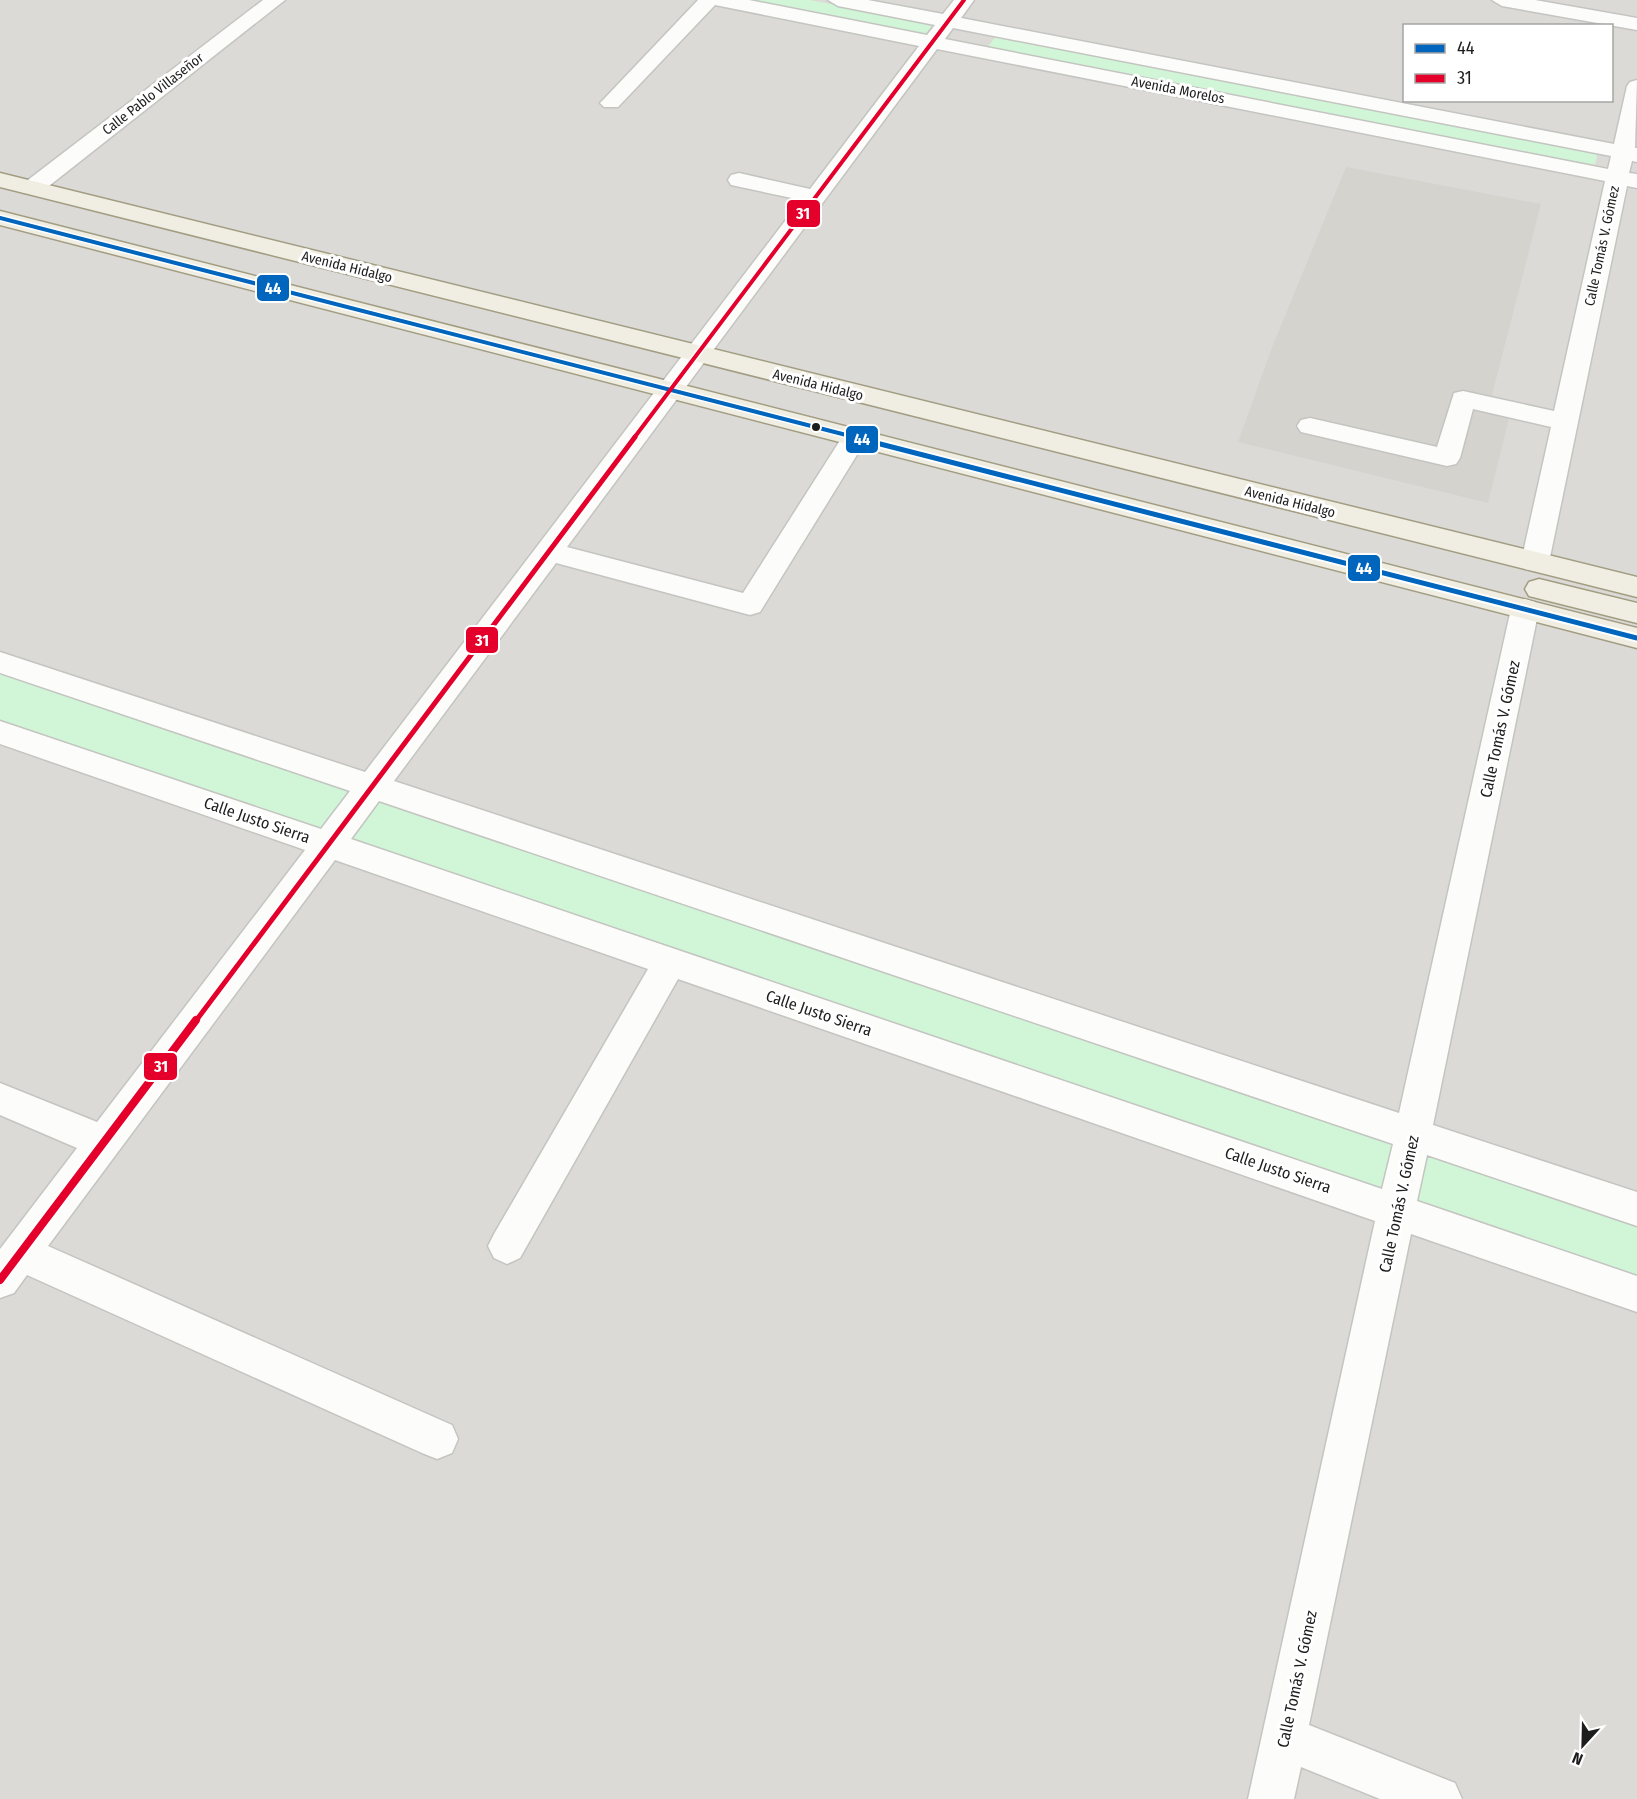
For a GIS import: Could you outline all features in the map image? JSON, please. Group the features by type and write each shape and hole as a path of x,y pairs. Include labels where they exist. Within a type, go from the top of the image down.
{"main road":[{"name":"Avenida Hidalgo","path":"0,180 1637,587"},
{"path":"0,218 1637,638"},
{"path":"915,409 1223,510"},
{"path":"899,448 1223,510 1637,614"}],"street":[{"name":"Calle Pablo Villaseñor","path":"32,188 275,0"},
{"path":"611,103 709,0"},
{"name":"Avenida Morelos","path":"719,0 940,32 1630,154"},
{"name":"Avenida Morelos","path":"838,0 940,32 1627,179"},
{"path":"437,1438 10,1266 964,0"},
{"path":"1502,0 1637,24"},
{"name":"Calle Tomás V. Gómez","path":"1535,562 1566,422 1627,179 1637,86"},
{"path":"739,180 816,197"},
{"path":"1310,426 1447,458 1463,399 1566,422"},
{"path":"549,552 750,605 855,437"},
{"name":"Calle Tomás V. Gómez","path":"1271,1799 1525,609"},
{"path":"0,662 1637,1209"},
{"name":"Calle Justo Sierra","path":"0,732 1637,1294"},
{"path":"507,1246 670,962"},
{"path":"0,1099 104,1142"},
{"path":"1284,1738 1439,1799"}],"shaded area":[{"path":"0,0 1637,0 1637,1799 0,1799"}],"green space":[{"path":"742,0 810,0 933,24 924,36"},
{"path":"996,36 1598,151 1595,165 987,48"},
{"path":"0,662 1637,1209 1637,1294 0,732"}],"building":[{"path":"1346,167 1541,204 1492,395 1511,410 1488,503 1238,442 1271,350"}],"transit line":[{"name":"31","path":"0,1280 964,0"},
{"name":"44","path":"0,218 1637,638"}]}
